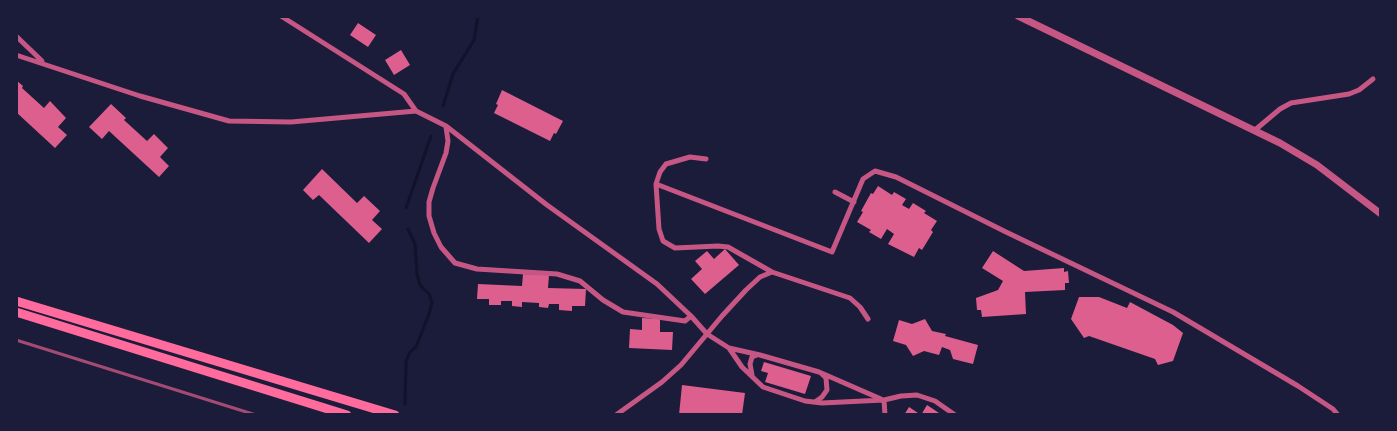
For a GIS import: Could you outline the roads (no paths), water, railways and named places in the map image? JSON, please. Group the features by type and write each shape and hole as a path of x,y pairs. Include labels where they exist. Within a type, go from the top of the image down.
{"main road":[{"path":"16,301 395,415"},
{"path":"16,312 348,415"}],"street":[{"path":"281,16 404,94 416,111 446,126 547,205 657,284 707,334 729,348 819,372 884,400"},
{"path":"1018,16 1255,130 1318,165 1381,214"},
{"path":"16,36 44,63"},
{"path":"16,55 140,96 229,121 291,122 416,111"},
{"path":"1255,130 1280,109 1291,103 1349,94 1359,90 1373,79"},
{"path":"446,126 448,141 446,153 429,202 429,216 434,233 441,246 455,263 477,269 557,274 580,281 602,300 623,312 685,321 691,316"},
{"path":"706,159 690,157 666,164 660,172 656,184 659,229 662,241 668,246 675,248 728,247 772,272 850,298 868,319"},
{"path":"656,184 832,252 863,179 875,171 896,177 1172,312 1298,386 1333,409 1338,415"},
{"path":"835,192 854,202"},
{"path":"616,415 662,382 681,364 746,290 760,277 772,272"},
{"path":"729,348 742,367 763,387 790,397 814,402 884,400 901,396 924,397 955,415"},
{"path":"752,376 750,364 752,357 760,355"},
{"path":"814,402 822,397 827,390 826,378 819,372"},
{"path":"884,400 885,415"}],"waterway":[{"path":"443,106 453,74 474,40 478,16"},
{"path":"406,208 431,136"},
{"path":"405,404 406,361 410,352 416,347 432,302 429,294 420,285 417,274 415,244 408,229"}],"railway":[{"path":"16,340 256,415"}]}
